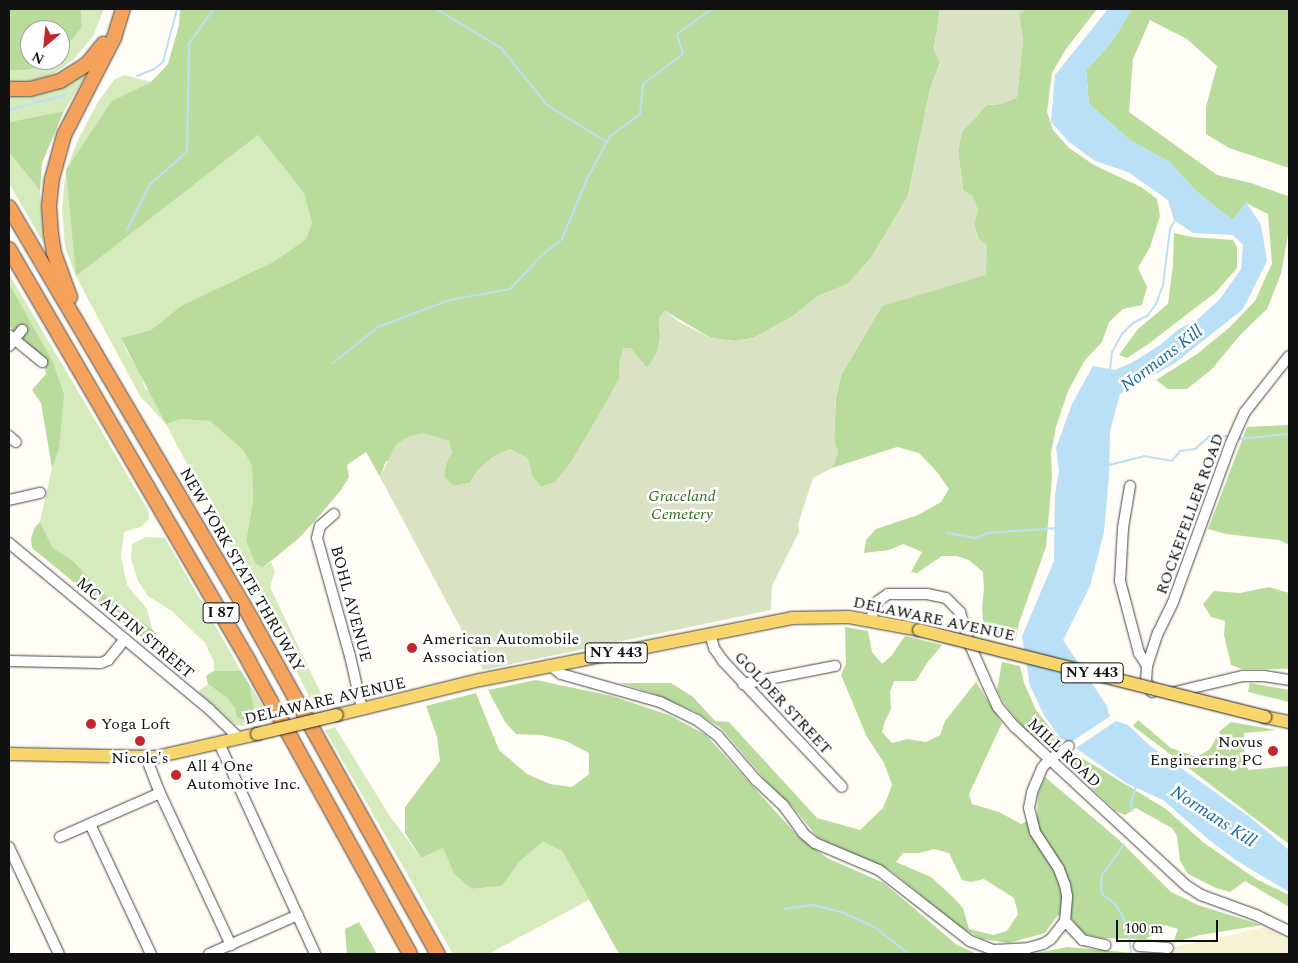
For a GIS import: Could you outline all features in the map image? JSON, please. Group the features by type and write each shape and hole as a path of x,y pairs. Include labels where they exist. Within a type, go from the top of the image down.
{"highway":[{"path":"9,89 30,89 50,85 79,71 93,58 104,43 116,9"},
{"path":"104,367 62,277 52,244 49,206 52,179 61,143 114,38 123,9"},
{"name":"NEW YORK STATE THRUWAY","path":"9,207 253,622 438,954"},
{"name":"I 87","path":"9,249 249,662 410,954"},
{"path":"9,253 25,277"}],"main road":[{"name":"DELAWARE AVENUE","path":"9,754 146,757 219,743 550,665 803,616 837,616 870,620 919,630 1289,722"}],"street":[{"path":"22,330 11,340 42,362"},
{"name":"ROCKEFELLER ROAD","path":"1289,356 1245,412 1230,445 1173,602 1158,632 1148,666 1146,681 1152,692 1170,693 1243,676 1276,677 1289,680"},
{"path":"1130,486 1123,528 1120,581 1139,653 1148,666"},
{"path":"9,500 40,494"},
{"name":"BOHL AVENUE","path":"334,514 320,526 317,538 350,656 362,709"},
{"name":"MC ALPIN STREET","path":"9,543 210,710 239,738"},
{"name":"MILL ROAD","path":"870,620 878,601 888,594 927,594 946,598 960,612 970,645 998,707 1015,727 1187,886 1201,895 1256,915 1289,931"},
{"name":"GOLDER STREET","path":"710,634 718,654 842,787"},
{"path":"9,661 101,663 108,660 125,639"},
{"path":"550,665 561,674 660,702 697,720 726,745 756,780 783,805 808,838 815,844 880,870 942,921 978,946 1004,951 1043,944 1052,939 1065,921 1067,896 1065,885 1059,869 1035,832 1030,815 1030,801 1035,781 1049,760 1069,746"},
{"path":"744,684 835,666"},
{"path":"219,743 315,954"},
{"path":"146,757 160,793 231,945"},
{"path":"60,837 160,793"},
{"path":"90,824 151,954"},
{"path":"9,847 59,954"},
{"path":"209,954 298,915"},
{"path":"1065,921 1083,940 1105,945"},
{"path":"1139,946 1168,948"}],"shaded area":[{"path":"1266,927 1289,937 1289,954 1153,954 1157,951"}],"green space":[{"path":"9,9 81,9 82,27 70,42 70,20 20,20 20,70 9,70"},
{"path":"81,9 104,9 93,36 70,62 70,42 82,27"},
{"path":"180,9 940,9 934,49 940,63 930,89 908,196 871,258 848,284 818,296 792,317 753,338 735,341 711,338 665,311 659,318 660,337 657,354 647,368 630,348 619,364 619,379 608,400 572,461 556,482 541,487 532,476 527,458 510,449 493,457 477,471 470,483 453,486 444,477 446,463 452,452 386,461 380,477 366,452 347,465 349,477 341,490 313,523 298,539 262,568 255,563 246,541 253,501 252,466 243,450 210,421 180,419 166,424 121,338 151,330 181,306 275,261 306,239 312,223 304,193 258,135 76,276 66,170 112,101 151,82 168,64 179,25"},
{"name":"Graceland Cemetery","path":"940,9 1026,9 1019,13 1023,41 1017,97 1001,104 986,105 962,131 958,150 963,189 973,196 978,209 974,223 978,238 987,246 986,275 882,306 841,375 836,398 834,440 838,453 832,468 813,478 798,524 799,532 772,586 771,610 483,670 380,477 396,444 412,435 424,433 449,441 452,452 446,463 444,477 453,486 470,483 477,471 493,457 510,449 528,458 532,476 541,487 555,482 574,458 619,379 619,364 623,348 630,348 647,368 656,354 660,337 659,318 665,311 681,323 711,338 735,341 753,338 792,317 818,296 848,284 871,258 908,196 930,89 940,64 934,50"},
{"path":"1026,9 1097,9 1066,49 1052,73 1047,112 1053,130 1069,148 1094,165 1141,187 1157,199 1160,216 1150,247 1138,268 1147,287 1142,305 1123,309 1109,322 1102,342 1085,360 1068,391 1056,427 1051,453 1052,477 1046,547 1019,623 1015,642 984,635 982,608 983,572 969,560 957,556 942,556 917,573 911,572 922,552 903,544 889,550 864,553 866,540 876,529 918,515 941,502 949,489 937,472 919,453 897,447 832,468 838,453 834,440 836,398 841,375 882,306 987,246 978,238 974,223 978,209 963,189 958,151 962,131 986,105 1001,104 1017,97 1023,41 1019,13"},
{"path":"1132,9 1289,9 1289,168 1229,148 1206,134 1206,107 1217,66 1187,39 1150,20 1133,59 1129,112 1217,175 1251,183 1288,196 1289,229 1281,274 1267,309 1240,335 1212,369 1187,389 1168,389 1156,380 1197,354 1230,327 1255,301 1272,263 1268,214 1246,203 1233,220 1198,193 1168,161 1131,141 1089,104 1086,70 1111,43"},
{"path":"9,70 59,70 53,74 23,83 9,82"},
{"path":"88,72 64,111 9,122 9,95 28,97 41,94 67,85"},
{"path":"124,75 151,82 112,101 76,275 258,135 304,193 312,223 306,239 275,261 181,306 151,330 121,338 127,352 139,370 145,388 180,419 210,421 243,450 252,466 253,501 246,541 255,563 262,568 271,562 275,571 270,587 326,704 314,705 166,424 140,396 76,276 65,247 62,208 66,170 79,138 98,102 114,80"},
{"path":"64,111 42,163 40,191 9,152 9,122"},
{"path":"9,152 40,191 44,244 9,183"},
{"path":"1174,233 1192,237 1233,240 1237,247 1237,268 1216,292 1147,345 1127,358 1119,355 1138,329 1168,304 1173,265"},
{"path":"9,274 149,512 149,519 142,526 124,532 121,557 127,585 147,609 152,629 108,598 72,560 53,548 40,522 52,468 59,449 52,360 9,283"},
{"path":"9,283 52,360 64,394 59,449 52,468 41,403 32,390 46,374 43,358 9,326"},
{"path":"1289,425 1289,545 1279,540 1226,534 1208,529 1247,427"},
{"path":"40,522 53,548 72,560 108,598 152,629 190,677 178,672 142,638 32,548 31,538 35,527"},
{"path":"146,537 165,538 241,671 214,671 214,662 205,643 172,611 148,596 138,581 131,559 132,544"},
{"path":"1269,587 1289,593 1289,669 1242,669 1231,665 1224,635 1225,621 1211,617 1203,604 1214,591 1240,593"},
{"path":"845,627 868,631 872,652 882,664 892,655 905,636 942,645 927,663 916,681 894,681 890,692 891,709 882,732 892,743 908,739 926,742 940,735 945,721 976,682 1002,723 969,794 972,804 999,812 1021,824 1037,817 1038,794 1045,777 1118,839 1171,892 1198,905 1262,925 1200,935 1173,943 1178,929 1165,925 1146,939 1101,938 1082,933 1072,919 1058,915 1045,933 1009,943 982,939 960,927 889,869 818,838 792,806 767,782 721,728 696,712 653,693 620,683 671,683 693,697 715,721 729,722 817,818 860,830 883,808 892,785 884,763 867,737 841,675 846,664","holes":["934,849 949,853 962,880 971,882 984,879 1014,898 1018,914 1007,931 993,935 969,929 963,908 953,897 931,877 896,862 903,853 919,853"]},
{"path":"1002,662 1020,666 1024,683 1036,710 1062,743 1054,747 1040,742 1025,730 1004,703 997,690"},
{"path":"214,671 241,671 249,684 257,722 246,721 237,717 235,708 227,698 208,684 206,676"},
{"path":"536,680 612,696 669,715 706,735 797,835 827,858 884,883 957,945 977,954 619,954 562,851 543,841 519,862 502,886 471,889 454,874 443,848 421,858 405,833 405,807 440,761 437,737 426,706 476,693 499,750 527,774 550,784 572,787 589,774 589,753 566,741 542,735 516,734 505,722 488,690"},
{"path":"1250,683 1289,690 1289,702 1248,692"},
{"path":"208,684 227,698 235,708 257,722 244,726 235,725 198,692"},
{"path":"249,684 270,718 257,722"},
{"path":"1138,720 1171,748 1197,757 1210,749 1220,731 1231,722 1276,730 1244,733 1244,752 1248,770 1289,766 1289,844 1133,726"},
{"path":"335,727 389,815 421,858 443,848 454,874 471,889 502,886 519,862 543,840 562,851 589,900 488,954 453,954 325,730"},
{"path":"1074,753 1166,809 1204,843 1256,879 1289,895 1289,907 1245,881 1230,892 1216,888 1188,874 1180,861 1177,836 1172,828 1136,808 1125,815 1116,811 1062,761"},
{"path":"359,922 377,954 347,954 345,929"},
{"path":"1067,947 1145,954 1033,954"}],"water":[{"name":"Normans Kill","path":"1108,9 1132,9 1111,43 1086,70 1089,104 1131,141 1168,161 1198,193 1233,220 1246,202 1261,225 1267,261 1243,309 1175,363 1120,394 1110,431 1109,476 1104,532 1090,586 1063,640 1107,706 1109,714 1116,721 1128,725 1149,745 1251,818 1289,850 1289,892 1237,861 1163,800 1126,783 1061,738 1045,717 1030,686 1022,636 1054,561 1055,494 1059,471 1056,448 1072,404 1093,366 1115,370 1135,361 1160,345 1179,329 1198,319 1220,299 1241,269 1243,245 1233,235 1193,233 1174,220 1168,200 1128,172 1095,161 1069,142 1051,122 1055,75"}],"pier":[{"path":"1112,715 1116,721 1073,750 1068,744"}],"waterway":[{"path":"137,76 154,69 163,62 177,9"},
{"path":"127,230 150,184 187,152 189,43 214,9"},
{"path":"436,9 501,48 547,105 607,142"},
{"path":"333,363 378,327 450,300 510,289 543,254 562,239 587,179 610,136 640,114 643,84 683,54 677,34 712,9"},
{"path":"9,110 65,95"},
{"path":"1110,370 1112,352 1122,334 1133,323 1147,316 1156,304 1163,285 1170,229 1176,219"},
{"path":"1237,439 1289,434"},
{"path":"1109,465 1144,456 1172,461 1180,451 1195,449 1210,436 1227,436"},
{"path":"947,533 976,538 988,533 1058,528"},
{"path":"1132,811 1131,803 1136,787"},
{"path":"1124,844 1102,876 1101,887 1102,894 1116,905 1123,917 1129,934 1131,954"},
{"path":"784,909 813,905 844,913 876,928 909,954"}],"place":[{"name":"American Automobile Association","path":"412,648"},
{"name":"Yoga Loft","path":"91,724"},
{"name":"Nicole's","path":"140,741"},
{"name":"Novus Engineering PC","path":"1273,751"},
{"name":"All 4 One Automotive Inc.","path":"176,775"}]}
